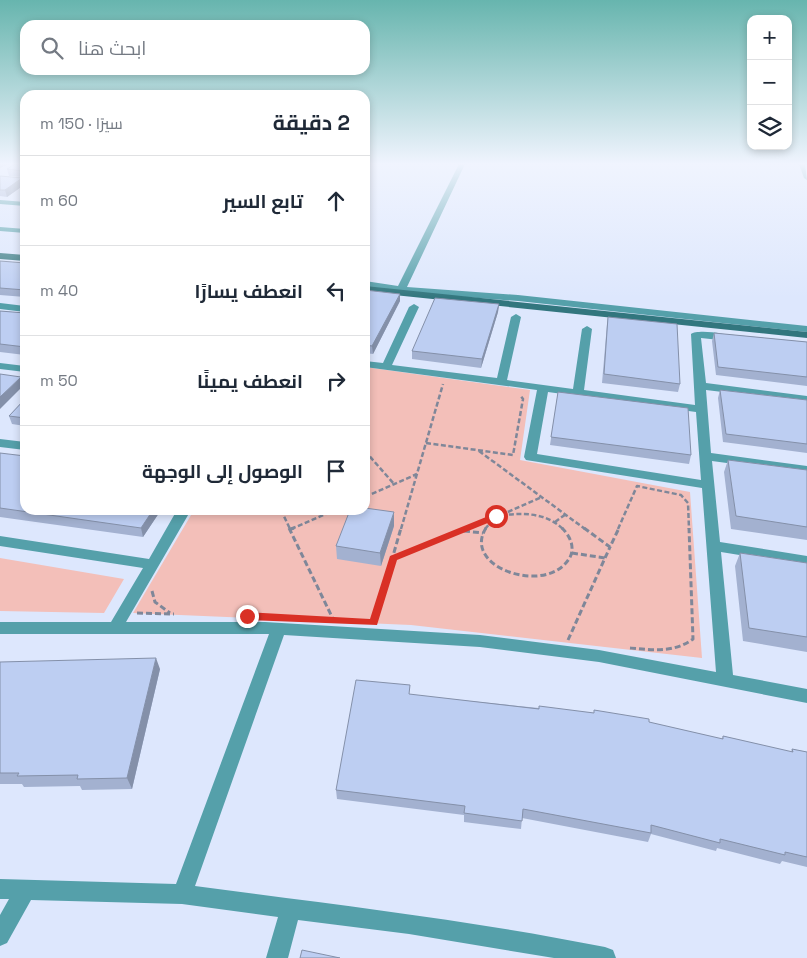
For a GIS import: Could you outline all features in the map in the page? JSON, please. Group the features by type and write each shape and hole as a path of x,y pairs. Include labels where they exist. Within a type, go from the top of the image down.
{"street":[{"path":"401,290 440,209"},
{"path":"0,229 20,231"},
{"path":"0,256 20,258"},
{"path":"0,263 20,265"},
{"path":"370,285 401,290 518,298 807,330"},
{"path":"370,290 807,335"},
{"path":"0,306 20,308"},
{"path":"386,367 414,307"},
{"path":"501,382 516,317"},
{"path":"578,393 587,329"},
{"path":"725,680 696,334 742,339"},
{"path":"370,365 701,409"},
{"path":"0,366 20,368"},
{"path":"701,386 807,399"},
{"path":"544,388 530,457 708,485"},
{"path":"0,443 20,445"},
{"path":"705,456 807,470"},
{"path":"114,628 181,515"},
{"path":"0,541 151,564"},
{"path":"714,546 807,561"},
{"path":"0,628 279,630 480,641 599,656 807,696"},
{"path":"182,894 279,630"},
{"path":"0,889 182,894 290,910 409,924 547,946 605,958"},
{"path":"0,936 26,889"},
{"path":"276,958 290,910"}],"path":[{"path":"374,623 443,384"},
{"path":"426,443 514,455 524,399 515,394"},
{"path":"479,451 610,547"},
{"path":"370,457 394,484"},
{"path":"370,495 417,474"},
{"path":"567,641 637,486 681,495 688,503 693,639 685,646 664,650 627,648"},
{"path":"393,558 543,497"},
{"path":"524,513 538,515 555,522 563,528 570,538 573,549 570,560 549,575 533,577 517,575 503,570 484,553 481,542 483,533 496,516 524,513"},
{"path":"555,522 566,514"},
{"path":"283,515 333,621"},
{"path":"290,530 324,515"},
{"path":"462,531 483,533"},
{"path":"571,553 605,558"},
{"path":"156,583 152,591 152,598 156,606 172,614"},
{"path":"123,613 178,614"},
{"path":"325,620 342,621"},
{"path":"366,622 382,623"},
{"path":"562,640 577,642"}],"shaded area":[{"path":"370,368 530,390 520,460 690,492 702,658 411,625 133,613 191,515 370,515"},
{"path":"0,558 124,579 104,613 0,611"}],"building":[{"path":"0,261 20,263 20,290 0,288"},
{"path":"370,291 400,294 372,346 370,346"},
{"path":"435,298 499,304 482,359 412,351"},
{"path":"0,311 20,313 20,346 0,344"},
{"path":"608,317 677,324 680,384 604,374"},
{"path":"714,333 807,342 807,377 718,367"},
{"path":"0,374 20,377 20,378 0,397"},
{"path":"720,390 807,400 807,444 726,434"},
{"path":"558,392 688,408 691,455 551,437"},
{"path":"20,404 20,417 9,416"},
{"path":"0,453 20,455 20,511 0,508"},
{"path":"728,460 807,470 807,527 736,516"},
{"path":"370,509 394,512 380,553 336,546 348,515 370,515"},
{"path":"49,515 150,515 141,528"},
{"path":"740,553 807,563 807,637 749,628"},
{"path":"156,658 127,778 77,779 78,775 17,776 19,773 0,773 0,662"},
{"path":"356,680 410,685 409,694 539,709 539,706 594,713 594,710 649,719 649,722 723,739 723,736 793,752 792,749 807,752 807,857 785,852 785,855 720,839 720,843 651,825 651,833 523,809 522,821 464,813 465,806 336,790"},
{"path":"302,950 340,958 300,958"}],"route":[{"path":"247,616 374,623 393,558 402,556 496,516"}]}
